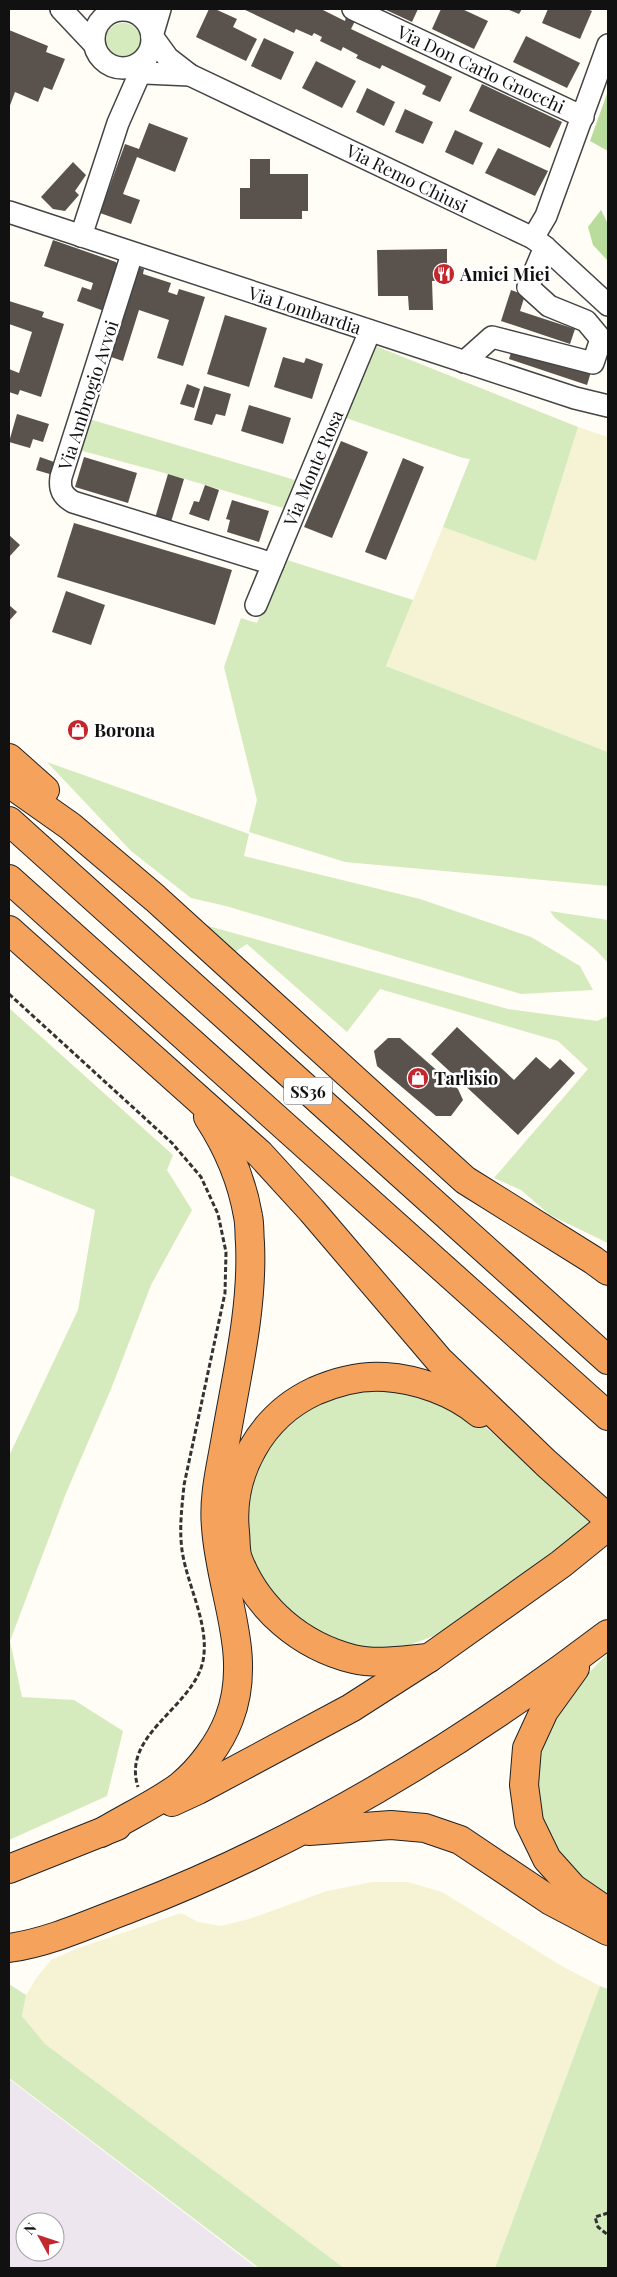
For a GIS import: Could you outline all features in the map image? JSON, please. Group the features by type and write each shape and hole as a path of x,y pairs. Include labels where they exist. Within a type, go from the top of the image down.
{"highway":[{"path":"9,758 44,789 70,826"},
{"path":"9,783 70,826 155,898 465,1180 608,1271"},
{"name":"SS36","path":"9,821 608,1360"},
{"name":"SS36","path":"9,879 608,1416"},
{"path":"9,930 260,1154 312,1211 439,1360 606,1520 561,1564 429,1658 343,1713 198,1790 101,1833 9,1869"},
{"path":"101,1833 180,1786 208,1756 229,1720 239,1686 239,1649 222,1568 216,1527 217,1493 248,1307 251,1268 249,1217 223,1140 192,1092"},
{"path":"429,1658 387,1662 354,1659 318,1647 286,1626 256,1595 237,1557 233,1518 238,1483 251,1450 272,1419 301,1398 335,1382 368,1376 407,1379 443,1392 474,1408 546,1463"},
{"path":"9,1948 54,1937 185,1887 303,1832 439,1752 510,1705 600,1640"},
{"path":"600,1640 544,1711 528,1748 524,1785 529,1822 547,1859 573,1888 608,1912"},
{"path":"303,1832 391,1825 425,1828 460,1840 551,1901 608,1931"}],"street":[{"path":"61,9 94,44"},
{"path":"118,123 118,87 136,60 160,9"},
{"name":"Via Don Carlo Gnocchi","path":"353,9 583,117"},
{"path":"81,236 118,123 136,60 149,27 144,19 135,12 108,10 95,30 94,44 96,53 103,61 136,60"},
{"path":"464,362 492,337 594,363 601,339 586,321 549,306 528,287 546,216 608,45"},
{"name":"Via Remo Chiusi","path":"136,60 168,58 190,75"},
{"name":"Via Remo Chiusi","path":"136,60 190,75 539,243 608,305"},
{"name":"Via Lombardia","path":"9,212 132,254 575,398 606,403"},
{"name":"Via Ambrogio Avvoi","path":"132,254 61,478 60,487 64,497 73,502 273,564"},
{"name":"Via Monte Rosa","path":"256,605 370,332"}],"path":[{"path":"9,994 172,1143 201,1177 218,1214 226,1252 225,1293 184,1485 181,1517 182,1550 204,1635 203,1661 195,1680 146,1740 136,1759 135,1776 140,1795"},
{"path":"608,2213 595,2217 598,2227 608,2235"}],"shaded area":[{"path":"578,427 608,437 608,752 386,666 443,527 536,561"},
{"path":"372,1882 408,1882 442,1892 560,1965 600,1986 495,2268 344,2268 44,2044 22,2016 26,1995 37,1977 51,1960 76,1949 181,1913 198,1922 221,1926 249,1919 327,1891"},
{"path":"9,2079 257,2268 9,2268"}],"green space":[{"path":"123,23 136,28 141,41 136,54 123,59 110,54 105,41 110,28"},
{"path":"608,91 608,151 590,141"},
{"path":"601,210 608,224 608,261 593,245 588,227"},
{"path":"373,345 578,427 536,561 443,527 470,459 343,417"},
{"path":"89,419 295,480 283,508 79,450"},
{"path":"284,559 413,600 386,666 608,752 608,886 345,862 249,832 257,800 224,667 241,618 257,623"},
{"path":"47,762 249,834 244,856 420,899 531,937 580,966 593,990 521,994 226,906 191,898 131,851"},
{"path":"550,911 608,920 608,963 595,949 555,918"},
{"path":"201,924 508,1009 597,1021 608,1016 608,1243 550,1215 521,1190 494,1178 588,1069 558,1041 380,989 347,1032 247,944 235,952"},
{"path":"9,1008 173,1155 167,1170 192,1210 151,1285 111,1389 66,1493 10,1641 22,1697 74,1700 123,1731 107,1796 9,1840 9,1456 78,1310 95,1210 9,1175"},
{"path":"389,1383 456,1406 488,1429 592,1524 544,1562 444,1632 404,1647 383,1651 326,1641 267,1592 247,1546 247,1486 273,1434 320,1397"},
{"path":"608,1653 608,1897 591,1887 577,1875 554,1848 545,1832 539,1815 535,1777 536,1757 547,1723 577,1686"},
{"path":"9,1984 26,1995 22,2016 45,2044 344,2268 259,2268 9,2078"},
{"path":"600,1986 608,1989 608,2268 495,2268"}],"building":[{"path":"209,9 215,9 237,19 233,27 257,39 246,61 196,37"},
{"path":"243,9 321,9 345,21 346,17 355,21 351,29 452,77 440,102 422,94 426,86 382,65 380,69 356,58 358,55 343,47 341,51 320,41 322,37 314,33 312,36 296,29 294,33"},
{"path":"384,9 418,9 412,22"},
{"path":"441,9 462,9 488,21 474,49 432,29"},
{"path":"507,9 522,9 519,14"},
{"path":"548,9 587,9 592,11 580,39 542,23"},
{"path":"9,30 48,46 46,52 65,59 52,90 44,87 38,102 15,92 9,108"},
{"path":"526,36 580,63 567,88 513,62"},
{"path":"264,38 294,52 281,80 251,66"},
{"path":"316,61 356,81 342,108 302,88"},
{"path":"482,84 562,122 550,148 469,111"},
{"path":"367,88 395,102 384,126 356,112"},
{"path":"405,109 433,122 423,144 395,132"},
{"path":"149,123 188,138 175,172 137,157 123,194 140,200 131,224 100,213 125,144 139,149"},
{"path":"455,130 483,143 473,165 445,152"},
{"path":"498,148 548,171 535,196 485,173"},
{"path":"250,159 270,159 270,174 308,174 308,211 302,211 302,219 240,219 240,188 250,188"},
{"path":"73,162 86,175 75,191 79,195 65,211 53,209 41,197"},
{"path":"53,240 116,262 119,268 104,311 77,301 82,287 91,290 93,283 44,266"},
{"path":"447,249 447,280 432,281 433,310 409,310 408,296 378,296 377,250"},
{"path":"134,266 144,269 143,274 171,283 168,292 177,295 179,289 205,297 183,366 157,358 169,320 139,310 123,361 105,355"},
{"path":"511,290 525,295 520,311 575,329 570,344 501,321"},
{"path":"9,301 44,312 42,317 64,324 41,397 20,390 18,395 9,392 9,369 19,373 32,332 9,324"},
{"path":"225,315 267,328 249,387 207,374"},
{"path":"513,346 591,372 587,385 509,359"},
{"path":"283,357 304,363 306,358 323,364 312,399 274,387"},
{"path":"187,384 200,389 194,408 180,404"},
{"path":"204,386 231,394 225,416 216,414 212,425 194,420"},
{"path":"249,405 291,418 283,444 241,431"},
{"path":"17,414 49,424 43,442 33,439 30,448 9,442"},
{"path":"341,441 368,452 332,538 304,527"},
{"path":"40,457 57,463 53,475 36,470"},
{"path":"84,457 137,473 128,503 75,487"},
{"path":"403,458 424,467 386,560 365,552"},
{"path":"168,474 184,479 171,522 155,518"},
{"path":"205,485 219,490 209,521 189,514 194,501 199,502"},
{"path":"232,500 269,511 259,542 227,532 230,520 226,519"},
{"path":"74,523 232,570 215,625 57,577"},
{"path":"9,535 20,545 9,557"},
{"path":"66,591 105,605 91,645 52,632"},
{"path":"9,605 17,612 9,621"},
{"path":"457,1027 514,1080 536,1057 550,1069 560,1059 575,1073 518,1135 431,1054"},
{"name":"Tarlisio","path":"388,1038 400,1038 458,1089 463,1100 451,1116 436,1116 377,1066 374,1051"}],"place":[{"name":"Amici Miei","path":"444,274"},
{"name":"Borona","path":"78,730"},
{"name":"Tarlisio","path":"418,1078"}]}
